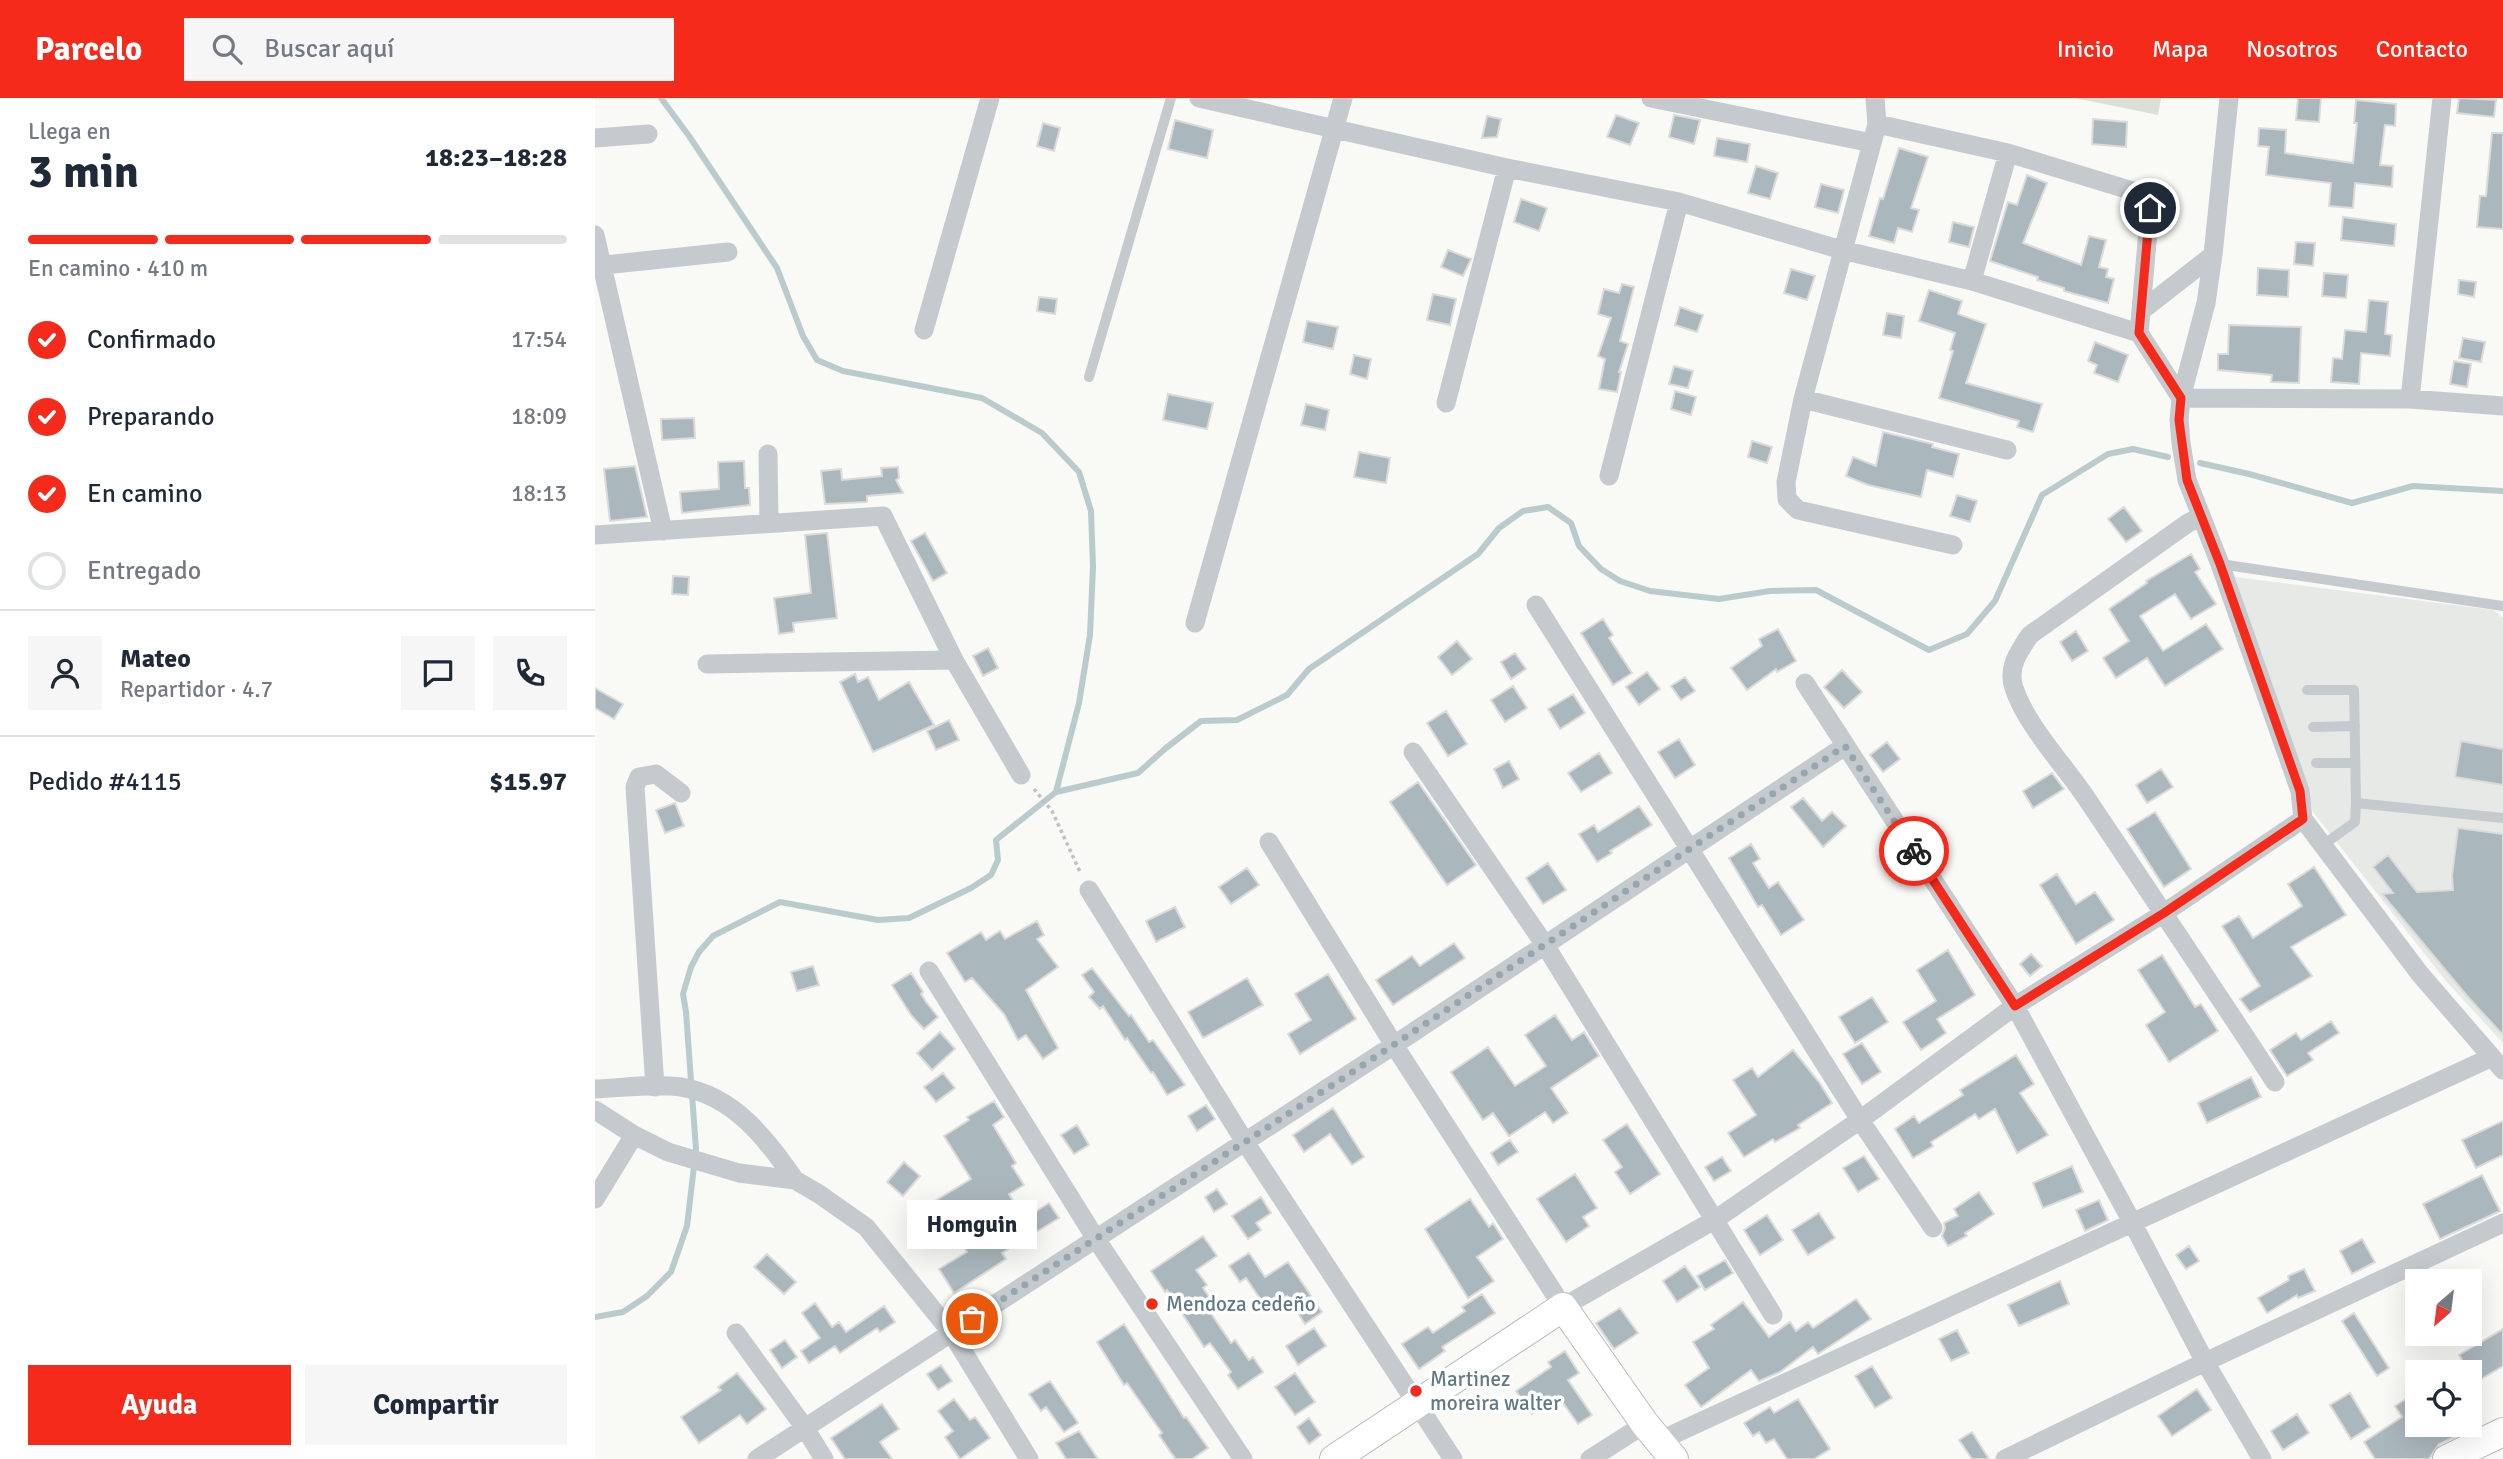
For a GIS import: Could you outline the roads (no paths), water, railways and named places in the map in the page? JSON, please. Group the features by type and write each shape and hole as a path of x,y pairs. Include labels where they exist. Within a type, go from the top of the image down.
{"main road":[{"path":"1334,1459 1563,1307 1659,1441"},
{"path":"2447,1459 2503,1432"}],"street":[{"path":"923,330 990,98"},
{"path":"1199,98 1507,168 1679,202 1842,250 1972,281 2139,333"},
{"path":"1195,623 1343,98"},
{"path":"1651,98 1872,143"},
{"path":"1875,98 1877,124 1803,399 1786,482 1787,499 1798,510 1953,545"},
{"path":"1590,1459 1659,1441 2132,1222 2498,1063 2420,974 2303,819 2300,791 2220,564 2187,480 2179,420 2181,398 2206,303 2229,98"},
{"path":"2410,399 2442,98"},
{"path":"1877,124 2008,153 2136,191 2144,198 2150,208 2139,333 2181,398"},
{"path":"595,138 649,134"},
{"path":"1972,281 2008,153"},
{"path":"1446,403 1507,168"},
{"path":"1609,476 1679,202"},
{"path":"595,235 599,265 663,531"},
{"path":"599,265 728,252"},
{"path":"2141,311 2213,255"},
{"path":"2181,398 2410,399 2503,406"},
{"path":"1803,399 2007,450"},
{"path":"768,454 769,523"},
{"path":"595,536 883,516 954,660 1027,782"},
{"path":"2200,517 2030,635 2017,654 2012,669 2013,686 2024,711 2164,913 2275,1082"},
{"path":"1536,605 1860,1120 1933,1228"},
{"path":"707,664 954,660"},
{"path":"1805,683 2015,1006 2205,1362 2262,1459"},
{"path":"757,1459 1394,1045 1845,746"},
{"path":"1413,752 1545,945 1773,1315"},
{"path":"655,1087 635,787 639,777 656,774 681,793"},
{"path":"1269,842 1394,1045 1563,1307 1716,1219 1860,1120 2015,1006 2164,913 2303,819"},
{"path":"1089,890 1245,1142 1453,1459"},
{"path":"929,971 1096,1240 1243,1459"},
{"path":"595,1089 681,1087 711,1096 743,1116 769,1144 795,1180"},
{"path":"595,1110 634,1135 668,1152 720,1169 795,1180 866,1227 951,1332 1029,1459"},
{"path":"595,1199 634,1135"},
{"path":"2005,1459 2503,1223"},
{"path":"736,1333 805,1428 824,1459"}],"lane":[{"path":"1089,377 1171,98"},
{"path":"2220,564 2503,606"},
{"path":"2307,690 2354,690 2355,822 2323,845"},
{"path":"2312,727 2355,726"},
{"path":"2316,763 2355,763"},
{"path":"2356,803 2503,818"}],"waterway":[{"path":"661,98 777,268 803,336 817,360 843,371 982,398 1042,433 1079,472 1091,511 1093,567 1090,635 1079,703 1056,792"},
{"path":"595,1317 623,1312 647,1296 671,1272 687,1226 696,1149 683,994 691,967 699,952 713,936 780,902 878,920 909,918 971,888 991,875 998,860 996,840 1056,792 1138,773 1201,721 1237,720 1287,695 1309,669 1478,554 1499,528 1523,511 1548,507 1571,523 1579,546 1601,569 1620,581 1650,591 1719,599 1770,591 1816,590 1929,650 1967,634 1995,601 2042,495 2108,454 2133,449 2168,457"},
{"path":"2200,463 2352,503 2413,486 2503,491"}],"place":[{"name":"Mendoza cedeño","path":"1152,1304"},
{"name":"Homguin","path":"972,1319"},
{"name":"Martinez moreira walter","path":"1416,1391"}]}
